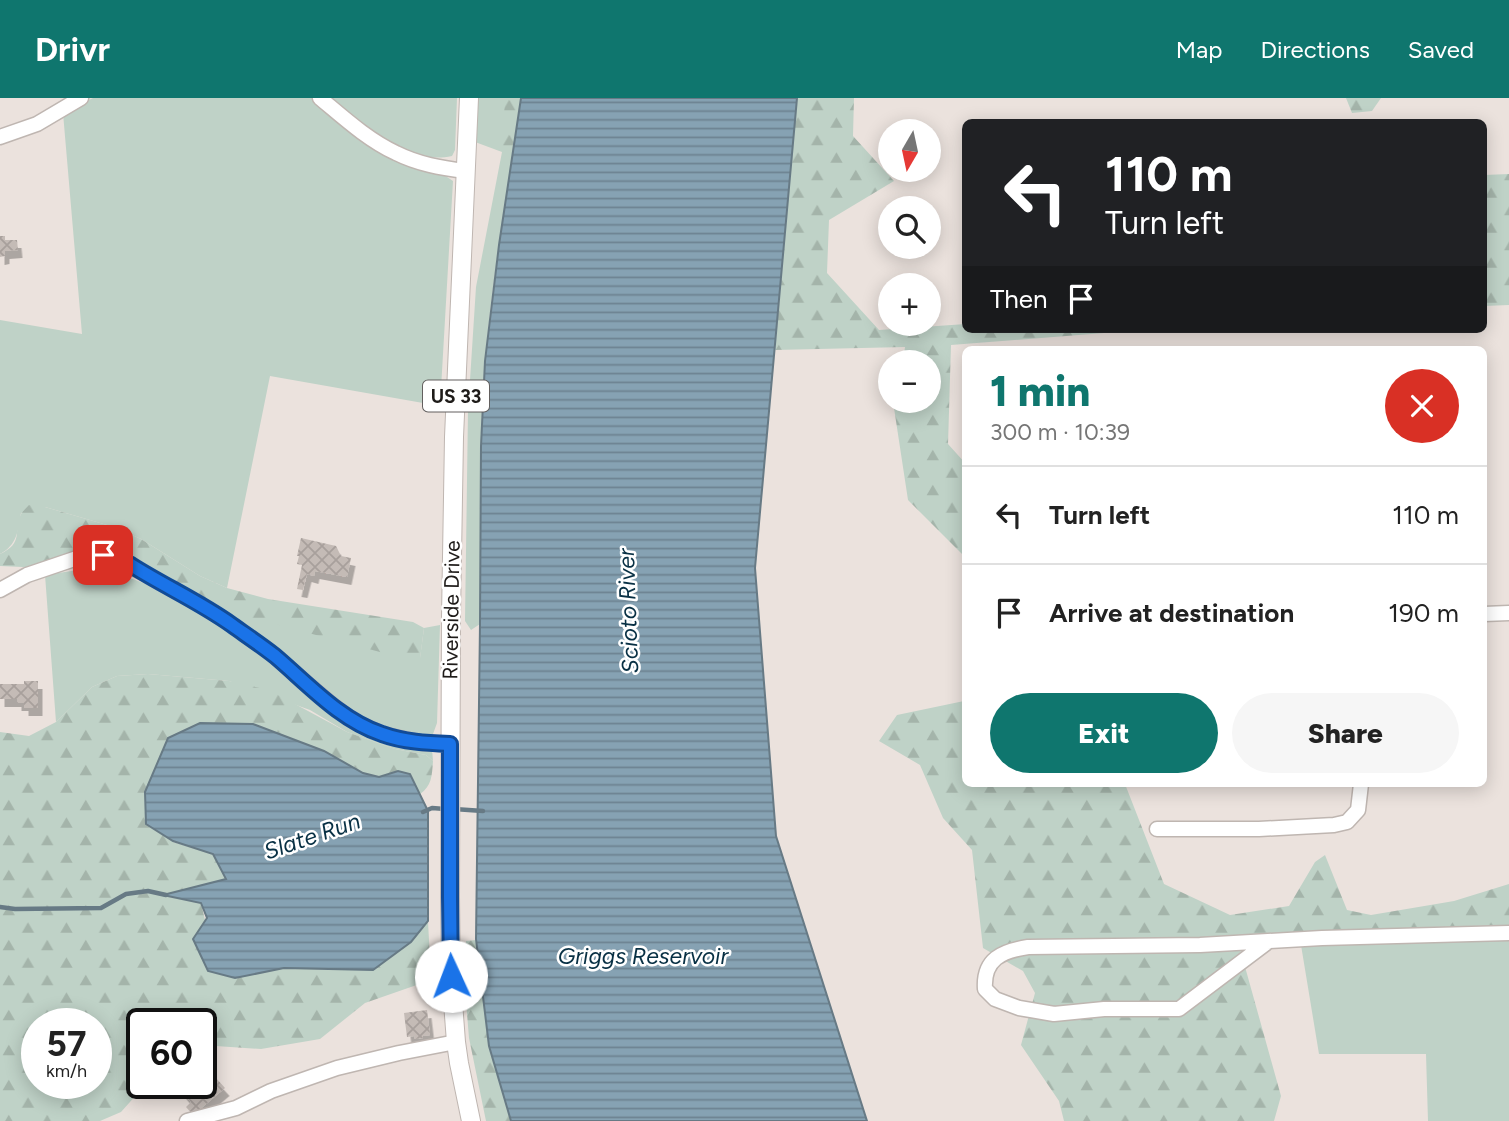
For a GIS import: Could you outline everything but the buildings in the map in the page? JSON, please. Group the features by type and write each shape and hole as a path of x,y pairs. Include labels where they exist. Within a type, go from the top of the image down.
{"main road":[{"name":"Riverside Drive","path":"470,98 454,437 450,934 456,1042 471,1121"}],"lane":[{"path":"0,137 37,124 81,98"},
{"path":"320,98 363,133 395,153 433,166 465,171"},
{"path":"0,590 27,575 86,555 116,558 228,622 272,654 355,723 404,740 450,744"},
{"path":"1487,614 1509,613"},
{"path":"1157,830 1334,825 1347,822 1358,810 1361,787"},
{"path":"1269,941 1179,1009 1104,1009 1054,1014 1018,1008 995,999 985,989 984,975 991,962 1009,950 1028,947 1200,945 1269,941 1509,933"},
{"path":"187,1121 236,1108 271,1091 337,1068 456,1042"}],"green space":[{"path":"93,98 315,98 423,169 444,175 453,181 440,406 270,376 227,588 200,576 141,539 114,527 45,507 21,513 18,532 13,542 0,554 0,320 82,334 63,113"},
{"path":"327,98 457,98 455,150 452,156 435,157 401,149"},
{"path":"469,98 521,98 488,330 481,428 480,624 471,630 465,621 468,411 476,287 502,152 467,139"},
{"path":"505,98 521,98 513,155 502,152"},
{"path":"797,98 854,98 853,136 878,163 878,182 892,182 829,220 827,273 878,329 878,336 941,336 941,326 962,324 962,333 1103,333 951,345 948,444 962,460 962,554 908,500 895,413 941,413 941,350 905,350 905,347 775,350"},
{"path":"1346,98 1381,98 1372,111 1352,113"},
{"path":"1509,174 1509,305 1487,306 1487,175"},
{"path":"29,505 114,527 141,539 200,576 227,588 268,599 413,622 424,628 420,659 410,660 245,616 130,567 76,561 45,568 0,566 0,554 15,541 21,514"},
{"path":"78,570 126,577 189,605 279,666 343,723 380,740 432,749 433,761 426,755 395,749 347,732 310,710 229,681 148,674 117,676 92,687 56,722 45,575"},
{"path":"190,593 420,658 424,628 440,625 437,723 433,734 427,738 364,724"},
{"path":"148,674 229,681 269,690 347,732 395,749 426,755 433,761 429,784 420,794 410,774 379,778 363,773 324,751 173,842 213,854 227,880 165,896 201,903 205,920 193,940 235,978 284,968 373,970 411,942 428,921 431,980 365,1003 320,1039 261,1049 217,1046 217,1008 126,1008 126,1099 133,1099 121,1112 100,1121 0,1121 0,732 29,736 56,722 92,687 117,676"},
{"path":"962,701 962,787 1126,787 1164,884 1230,915 1289,906 1315,862 1325,855 1347,910 1371,915 1454,901 1509,884 1509,926 1237,938 1281,1096 1274,1121 1064,1121 1059,1101 1021,1045 1035,993 1023,971 983,948 972,850 943,818 920,765 879,741 897,715"},
{"path":"1509,937 1509,1121 1428,1121 1426,1054 1319,1054 1301,945"},
{"path":"476,940 489,1046 511,1121 486,1121 469,1038 464,977 466,941"}],"water":[{"name":"Griggs Reservoir","path":"521,98 797,98 755,568 776,836 867,1121 511,1121 489,1046 476,939 481,446 485,361"},
{"path":"200,723 253,724 324,751 363,773 379,777 398,771 410,774 428,811 428,921 411,942 373,970 284,968 235,978 208,971 193,939 207,918 201,903 163,895 226,879 213,854 173,841 146,824 145,792 168,738"}],"waterway":[{"name":"Slate Run","path":"423,812 432,808 445,809"},
{"name":"Slate Run","path":"454,809 483,811"},
{"name":"Slate Run","path":"0,907 101,908 126,894 148,891 166,895"}],"route":[{"path":"103,555 131,565 228,622 272,654 355,723 404,740 450,744 451,976"}],"water label":[{"name":"Scioto River","path":"628,611"}]}
